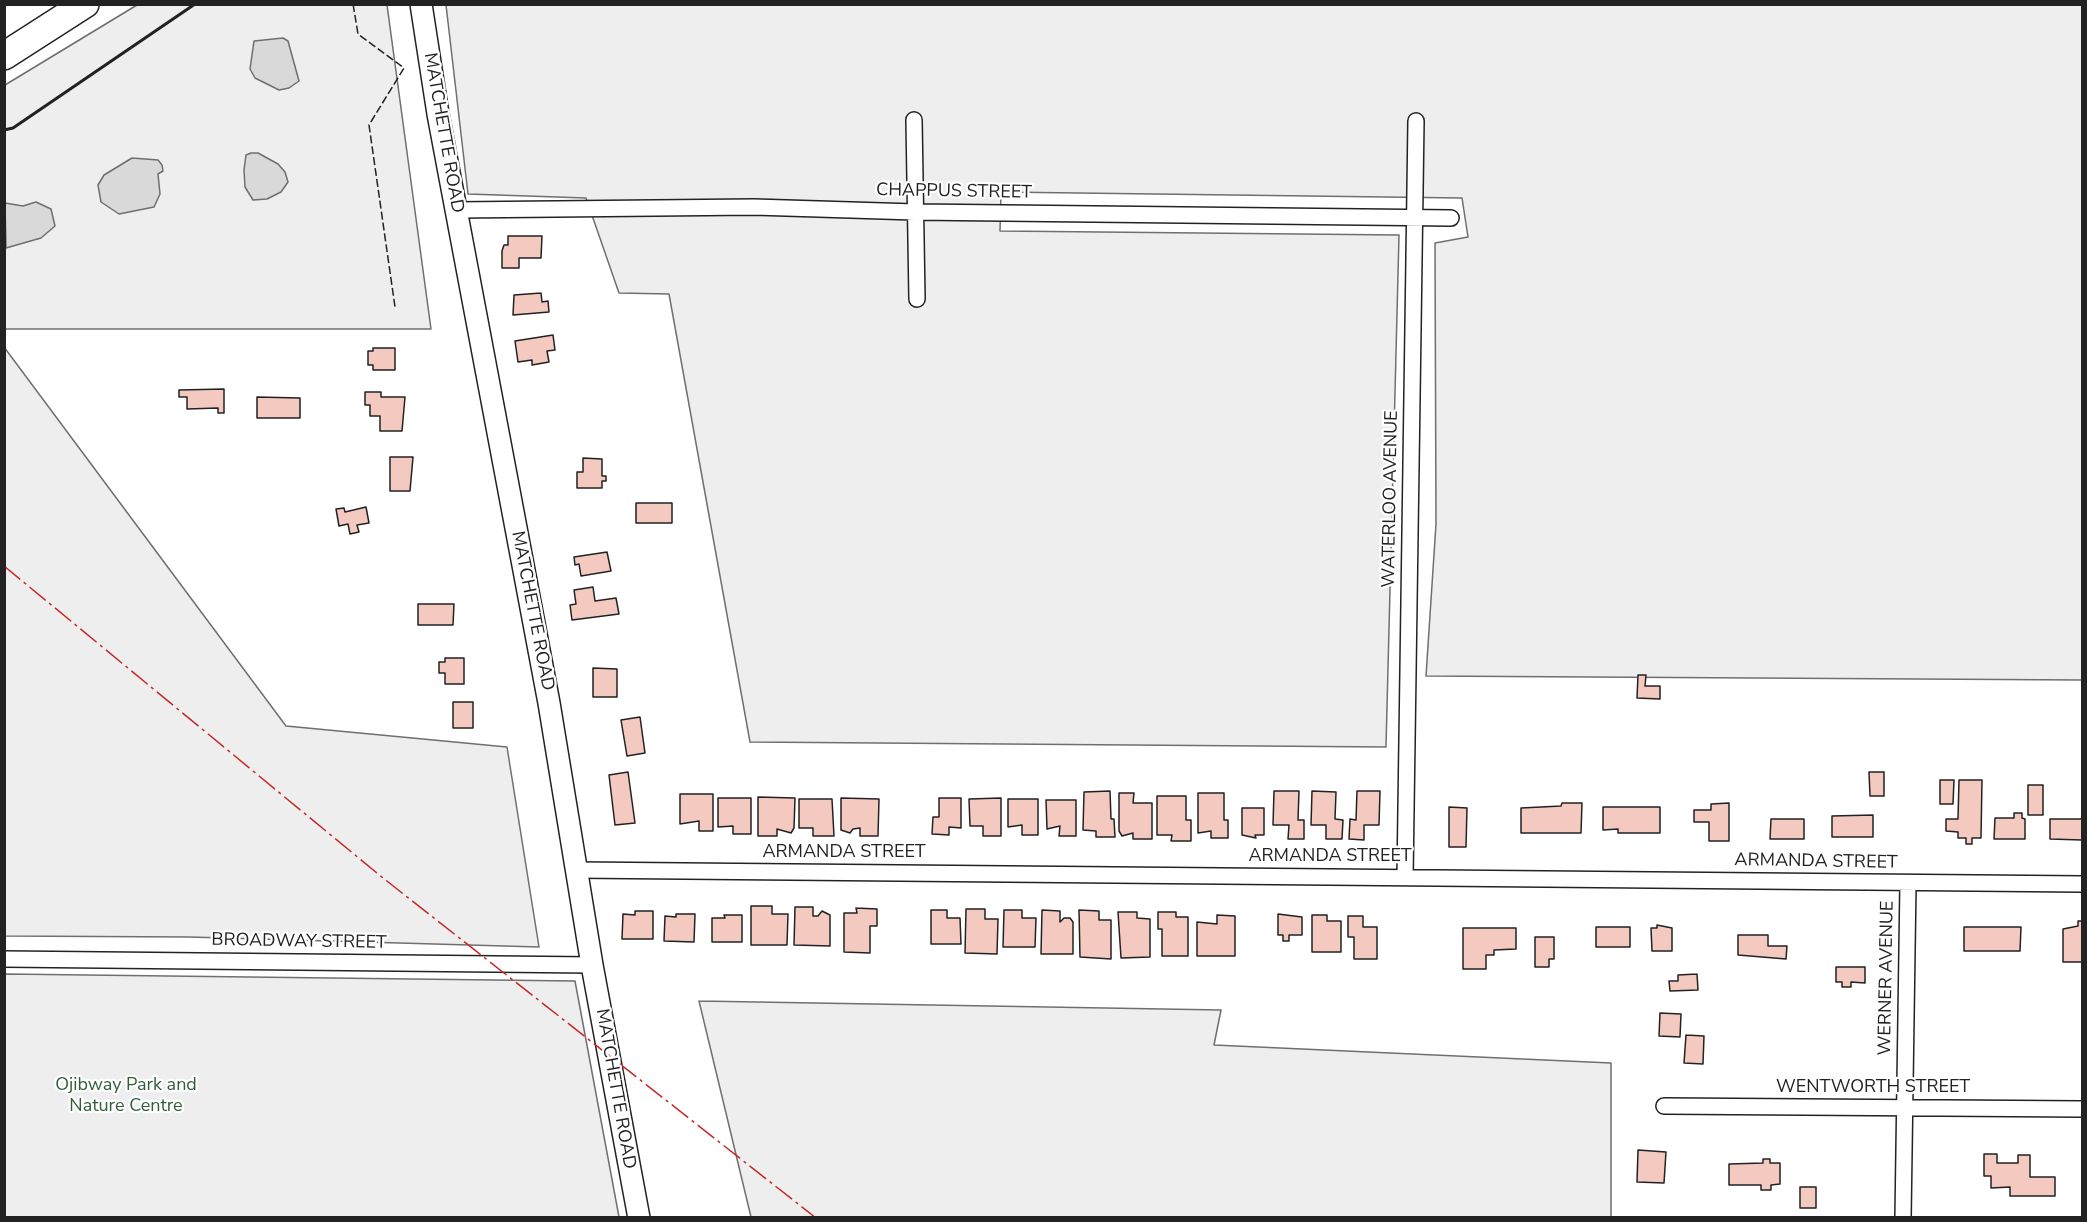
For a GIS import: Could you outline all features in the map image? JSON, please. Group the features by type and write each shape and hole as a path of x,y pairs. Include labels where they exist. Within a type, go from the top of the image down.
{"highway":[{"path":"4,56 86,4"}],"street":[{"name":"MATCHETTE ROAD","path":"421,4 456,210 549,704 592,965 639,1218"},
{"path":"914,120 916,299"},
{"name":"WATERLOO AVENUE","path":"1406,878 1416,121"},
{"name":"CHAPPUS STREET","path":"456,210 754,207 915,212 1451,218"},
{"name":"ARMANDA STREET","path":"576,870 2082,884"},
{"name":"WERNER AVENUE","path":"1904,1218 1908,883"},
{"name":"BROADWAY STREET","path":"4,959 592,965"},
{"name":"WENTWORTH STREET","path":"1664,1106 2082,1108"}],"green space":[{"path":"137,5 387,5 431,329 5,329 5,85"},
{"path":"446,5 2082,5 2082,680 1426,676 1436,524 1435,243 1468,237 1462,198 1001,192 1000,231 1399,235 1386,747 750,742 669,294 619,293 586,198 468,194"},
{"path":"4,347 286,726 507,747 539,947 189,937 5,936"},
{"name":"Ojibway Park and Nature Centre","path":"5,974 575,981 619,1217 5,1217"},
{"path":"699,1001 1221,1010 1214,1045 1611,1063 1611,1217 751,1217"}],"shaded area":[{"path":"283,38 288,41 299,81 289,88 279,90 255,78 250,69 254,41"},
{"path":"258,153 278,164 285,172 288,182 281,192 267,199 253,200 245,187 244,170 246,155"},
{"path":"132,158 158,160 162,165 163,171 158,174 160,194 154,207 119,214 101,202 98,185 104,175"},
{"path":"36,202 51,209 55,226 41,238 6,248 5,203 23,206"}],"building":[{"path":"508,236 542,236 541,258 519,258 519,268 502,268 502,251 504,245 508,245"},
{"path":"541,293 542,302 548,301 549,312 513,315 514,295"},
{"path":"553,335 555,350 547,351 549,362 532,365 532,360 518,362 515,341"},
{"path":"373,348 395,348 395,370 373,370 373,365 368,365 368,351 373,351"},
{"path":"224,389 224,413 218,413 218,408 187,409 187,397 179,397 179,390"},
{"path":"365,392 381,392 381,397 405,397 402,431 380,431 380,416 370,416 370,405 365,405"},
{"path":"257,397 300,398 300,418 257,418"},
{"path":"390,457 413,457 410,491 390,491"},
{"path":"583,458 602,459 602,476 606,476 606,481 602,481 602,488 577,488 577,472 583,472"},
{"path":"636,503 672,503 672,523 636,523"},
{"path":"366,507 369,523 357,525 359,532 350,534 348,524 339,526 336,509 344,508 345,512"},
{"path":"607,552 611,571 581,576 579,564 575,565 574,557"},
{"path":"593,587 595,601 616,598 619,614 572,620 570,605 576,604 574,590"},
{"path":"418,604 454,604 453,625 418,625"},
{"path":"445,658 464,658 464,684 445,684 445,673 439,673 439,662 445,662"},
{"path":"593,668 617,669 617,697 593,697"},
{"path":"1638,675 1646,675 1645,686 1660,686 1660,699 1637,698"},
{"path":"453,702 473,702 473,728 453,728"},
{"path":"640,717 645,753 627,756 621,720"},
{"path":"628,772 635,823 615,825 609,775"},
{"path":"1869,772 1884,772 1884,796 1870,796"},
{"path":"1940,780 1954,780 1953,804 1940,804"},
{"path":"1959,780 1982,780 1981,838 1972,838 1972,844 1966,844 1966,838 1958,838 1958,832 1946,831 1946,819 1958,819"},
{"path":"2028,785 2043,785 2043,815 2028,815"},
{"path":"1110,791 1111,819 1114,819 1115,837 1096,837 1096,831 1083,830 1084,792"},
{"path":"1274,791 1299,791 1298,820 1304,820 1304,839 1288,839 1289,825 1273,825"},
{"path":"1312,791 1336,792 1335,819 1343,820 1342,839 1326,839 1326,825 1311,825"},
{"path":"1357,791 1380,791 1379,825 1364,825 1364,840 1349,839 1350,819 1356,820"},
{"path":"1119,793 1134,793 1133,803 1152,803 1152,839 1133,839 1133,833 1122,836 1119,831"},
{"path":"1198,793 1224,793 1224,820 1228,820 1228,838 1211,838 1211,831 1198,833"},
{"path":"680,794 713,794 713,831 699,831 699,821 680,824"},
{"path":"1157,796 1186,796 1186,820 1191,820 1191,841 1171,841 1172,835 1157,835"},
{"path":"758,797 795,798 794,828 791,833 777,829 777,836 758,836"},
{"path":"718,798 751,798 751,834 733,834 733,826 718,827"},
{"path":"841,798 879,799 878,836 860,836 860,828 853,829 850,833 841,830"},
{"path":"939,798 961,798 961,828 949,827 949,835 932,834 933,817 939,817"},
{"path":"1001,798 1001,836 983,836 983,826 970,826 969,799"},
{"path":"799,799 832,799 834,836 813,836 813,828 799,828"},
{"path":"1008,799 1038,799 1038,835 1022,835 1022,825 1008,827"},
{"path":"1046,800 1076,800 1076,836 1059,836 1060,826 1047,829"},
{"path":"1562,803 1582,803 1581,833 1521,833 1521,808 1561,806"},
{"path":"1729,803 1729,841 1709,841 1709,822 1694,822 1694,810 1711,810 1711,804"},
{"path":"1449,807 1467,808 1466,847 1449,847"},
{"path":"1603,807 1660,807 1660,833 1618,833 1618,829 1603,830"},
{"path":"1242,808 1264,808 1264,835 1255,835 1256,838 1242,835"},
{"path":"2014,813 2022,813 2022,818 2025,819 2025,839 1994,839 1995,818 2014,818"},
{"path":"1873,815 1873,837 1832,837 1832,816"},
{"path":"1771,819 1804,819 1804,839 1770,839"},
{"path":"2050,819 2082,819 2082,840 2050,839"},
{"path":"751,906 772,906 772,914 788,914 787,945 751,945"},
{"path":"795,907 813,907 813,916 818,916 822,911 830,915 830,946 794,945"},
{"path":"856,908 877,909 877,926 870,926 870,953 844,952 844,913 857,913"},
{"path":"966,909 985,909 985,919 998,919 997,954 965,953"},
{"path":"931,910 947,910 947,918 960,918 961,944 931,944"},
{"path":"1004,910 1022,910 1022,918 1036,918 1035,947 1003,947"},
{"path":"1042,910 1060,911 1060,922 1064,918 1070,918 1073,922 1073,954 1041,954"},
{"path":"1079,910 1099,911 1099,920 1111,920 1111,959 1080,957"},
{"path":"635,911 653,911 653,939 622,939 623,914 635,915"},
{"path":"1118,912 1137,912 1137,918 1150,919 1150,957 1121,958"},
{"path":"1158,912 1176,912 1176,917 1188,917 1188,956 1162,956 1162,929 1158,929"},
{"path":"676,914 695,914 694,942 664,941 665,916 676,917"},
{"path":"1278,914 1302,917 1302,935 1289,935 1289,941 1283,941 1283,935 1278,935"},
{"path":"724,915 742,915 742,942 712,942 712,918 725,918"},
{"path":"1217,915 1235,916 1235,956 1197,956 1197,922 1217,924"},
{"path":"1312,915 1327,915 1327,921 1341,921 1341,952 1312,952"},
{"path":"1348,916 1363,916 1363,927 1377,927 1377,959 1354,959 1354,937 1348,937"},
{"path":"2078,921 2082,921 2082,962 2063,962 2063,929 2078,926"},
{"path":"1657,925 1672,928 1672,951 1652,951 1651,928 1657,928"},
{"path":"1596,927 1630,927 1630,947 1596,947"},
{"path":"1964,927 2021,927 2020,951 1964,951"},
{"path":"1463,928 1516,928 1516,949 1494,950 1494,955 1486,955 1486,969 1463,969"},
{"path":"1738,935 1768,935 1768,946 1787,946 1786,959 1738,955"},
{"path":"1535,937 1554,937 1554,959 1549,959 1549,967 1535,967"},
{"path":"1836,967 1865,967 1865,983 1851,982 1851,987 1842,987 1842,982 1836,982"},
{"path":"1697,974 1698,990 1670,991 1669,981 1678,981 1678,975"},
{"path":"1660,1013 1681,1014 1680,1037 1659,1036"},
{"path":"1686,1035 1704,1036 1703,1064 1684,1063"},
{"path":"1638,1150 1666,1152 1664,1183 1637,1182"},
{"path":"1984,1154 1997,1154 1997,1163 2018,1163 2018,1155 2030,1155 2030,1177 2055,1177 2055,1196 2010,1196 2010,1187 1991,1188 1991,1176 1984,1176"},
{"path":"1763,1159 1770,1159 1770,1163 1780,1163 1780,1184 1771,1185 1771,1190 1761,1190 1761,1185 1729,1185 1729,1164 1763,1163"},
{"path":"1800,1187 1816,1187 1816,1208 1800,1208"}],"fence":[{"path":"353,4 358,34 404,68 369,125 395,307"}],"wall":[{"path":"4,130 13,128 195,4"}],"power":[{"path":"4,566 383,878 816,1218"}]}
